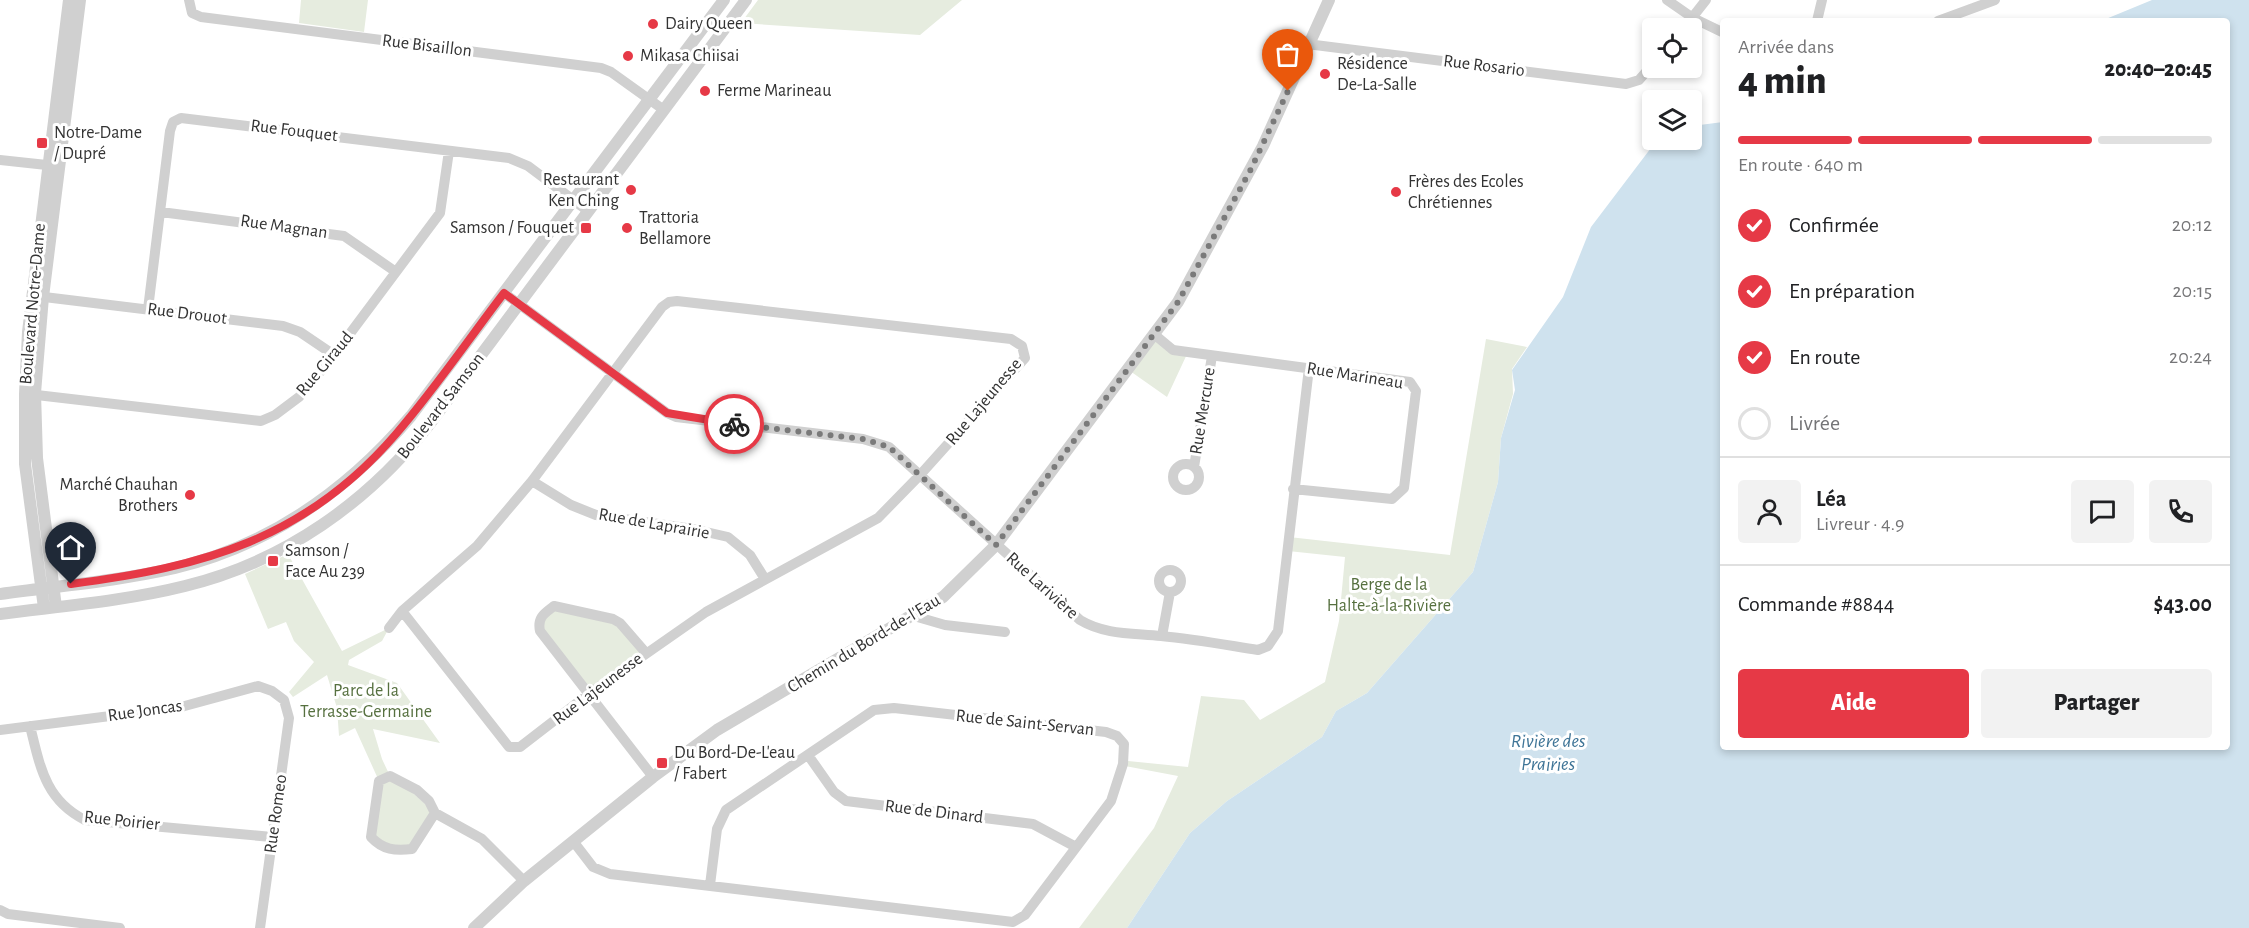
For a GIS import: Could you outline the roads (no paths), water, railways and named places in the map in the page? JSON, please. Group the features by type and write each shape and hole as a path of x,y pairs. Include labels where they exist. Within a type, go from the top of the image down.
{"street":[{"name":"Boulevard Notre-Dame","path":"50,608 30,394 69,0"},
{"name":"Boulevard Notre-Dame","path":"53,166 80,0"},
{"name":"Rue Bisaillon","path":"189,0 192,13 201,17 598,67 611,72 664,110"},
{"name":"Boulevard Samson","path":"0,594 147,573 197,562 252,541 308,511 354,476 396,434 724,0"},
{"name":"Boulevard Samson","path":"0,614 154,593 212,579 272,554 324,524 369,490 413,446 746,0"},
{"name":"Chemin du Bord-de-l'Eau","path":"474,928 524,880 653,777 717,730 943,597 996,545 1155,336 1178,302 1250,171 1329,0"},
{"path":"1667,0 1694,18 1706,0"},
{"path":"1818,18 1822,0"},
{"path":"1946,18 1995,0"},
{"path":"1702,22 1720,31"},
{"name":"Rue Rosario","path":"1307,44 1626,84 1638,80 1642,76"},
{"name":"Rue Fouquet","path":"148,309 170,127 173,122 181,118 517,160 588,211"},
{"name":"Rue Giraud","path":"30,394 261,421 275,415 299,397 334,355 440,213 449,151"},
{"path":"0,160 53,166"},
{"name":"Rue Magnan","path":"161,212 344,236 396,272"},
{"name":"Rue Larivière","path":"504,293 612,375 658,408 676,417 863,439 889,447 1080,620 1090,626 1102,631 1162,636 1258,650 1268,646 1278,631 1309,368"},
{"name":"Rue Drouot","path":"38,297 283,326 300,332 334,355"},
{"name":"Rue Lajeunesse","path":"389,628 402,611 477,546 532,481 662,307 669,302 677,301 999,337 1011,339 1022,346 1025,358 920,475 878,518 706,612 590,693 520,747 509,747 402,611"},
{"name":"Rue Marineau","path":"1155,336 1173,350 1410,382 1416,391 1404,488 1392,500 1293,489"},
{"name":"Rue Mercure","path":"1194,467 1198,455 1212,356"},
{"name":"Rue de Laprairie","path":"532,481 571,505 596,515 693,529 728,537 750,555 765,579"},
{"path":"1162,636 1170,592"},
{"path":"646,653 613,618 554,606 540,617 540,631 653,777"},
{"path":"914,616 945,625 1005,632"},
{"name":"Rue Joncas","path":"0,730 181,707 258,686 272,691 284,700"},
{"name":"Rue Romeo","path":"260,928 289,718 284,700"},
{"name":"Rue de Saint-Servan","path":"573,841 593,867 610,874 1013,922 1025,915 1111,801 1123,764 1124,744 1117,736 1106,732 894,708 874,710 726,810 717,829 710,885"},
{"name":"Rue Poirier","path":"30,726 39,760 53,796 67,811 85,820 272,837"},
{"name":"Rue de Dinard","path":"808,755 834,792 846,801 1033,824 1076,847"},
{"path":"435,813 412,849 396,851 379,845 371,837 379,781 390,776 417,790 429,801 435,813 482,839 524,880"},
{"path":"0,910 8,914 120,928"}],"water":[{"name":"Rivière des Prairies","path":"2152,0 2249,0 2249,928 1127,928 1190,833 1227,801 1322,737 1336,711 1367,693 1473,572 1498,482 1501,438 1515,390 1512,370 1563,297 1591,227 1649,150 1702,150 1702,125 1720,122 1720,750 2230,750 2230,18 2108,18"}],"place":[{"name":"Dairy Queen","path":"653,24"},
{"name":"Mikasa Chiisai","path":"628,56"},
{"name":"Résidence De-La-Salle","path":"1325,74"},
{"name":"Ferme Marineau","path":"705,91"},
{"name":"Notre-Dame / Dupré","path":"42,143"},
{"name":"Restaurant Ken Ching","path":"631,190"},
{"name":"Frères des Ecoles Chrétiennes","path":"1396,192"},
{"name":"Samson / Fouquet","path":"586,228"},
{"name":"Trattoria Bellamore","path":"627,228"},
{"name":"Marché Chauhan Brothers","path":"190,495"},
{"name":"Samson / Face Au 239","path":"273,561"},
{"name":"Du Bord-De-L'eau / Fabert","path":"662,763"}],"park label":[{"name":"Berge de la Halte-à-la-Rivière","path":"1389,595"},
{"name":"Parc de la Terrasse-Germaine","path":"366,701"}]}
